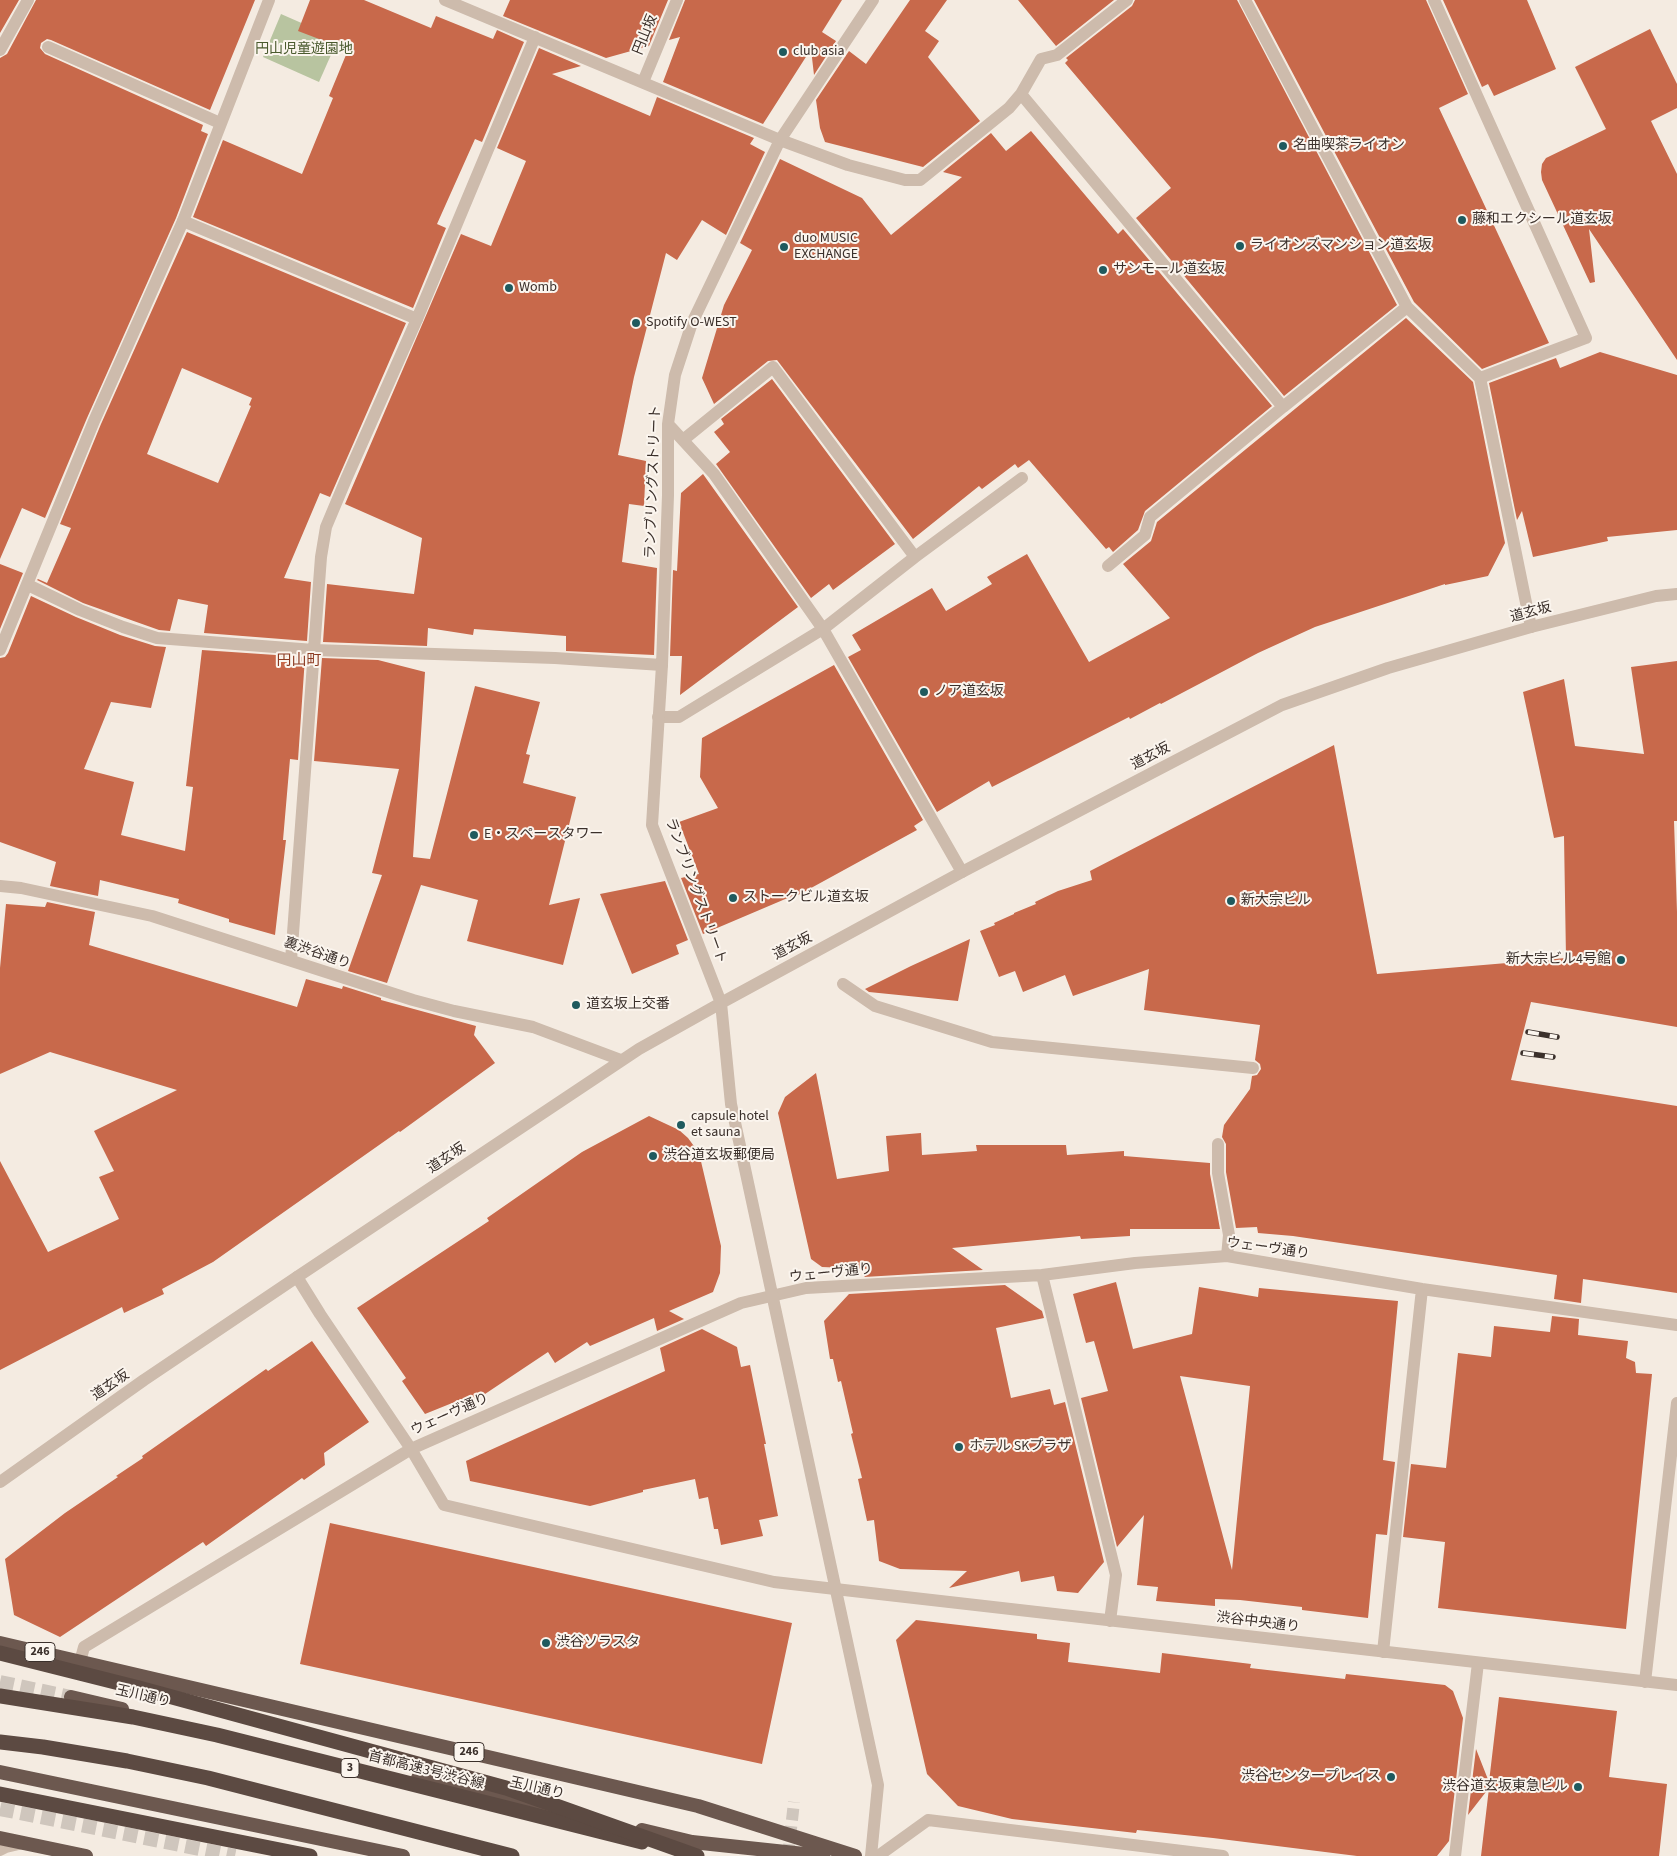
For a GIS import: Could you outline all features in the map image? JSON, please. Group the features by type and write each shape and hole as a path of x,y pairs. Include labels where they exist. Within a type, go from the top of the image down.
{"highway":[{"name":"246","path":"0,1643 698,1806 855,1856"},
{"path":"0,1653 139,1688 506,1788 697,1856"},
{"name":"首都高速3号渋谷線","path":"0,1696 133,1718 217,1735 697,1856"},
{"name":"玉川通り","path":"72,1697 692,1842 823,1856"},
{"path":"0,1742 43,1746 127,1760 199,1776 512,1856"},
{"path":"0,1772 404,1856"},
{"path":"0,1794 310,1856"},
{"path":"0,1838 86,1856"}],"street":[{"path":"0,50 28,0"},
{"path":"0,650 98,412 182,221 269,0"},
{"path":"445,0 780,140 848,165 905,180 920,180 1008,108 1021,94 1041,59 1057,55 1126,0"},
{"name":"円山坂","path":"643,82 677,0"},
{"name":"ランブリングストリート","path":"871,1856 878,1785 731,1104 721,1003 652,825 662,665 668,495 668,424 675,375 692,323 780,140 873,0"},
{"path":"1245,0 1407,307 1480,378 1531,628"},
{"path":"1434,0 1586,338 1480,378"},
{"path":"291,960 321,557 326,527 460,219 535,37"},
{"path":"48,48 220,123"},
{"path":"1021,94 1283,407"},
{"path":"182,221 417,319"},
{"path":"1108,566 1146,535 1150,517 1407,307"},
{"path":"683,440 773,367 915,557"},
{"path":"668,424 714,474 823,629 962,872"},
{"path":"658,717 678,717 823,629 915,557 1022,478"},
{"path":"28,585 123,628 157,638 314,650 555,658 662,665"},
{"name":"道玄坂","path":"0,1482 144,1380 621,1060 721,1003 962,872 1282,705 1388,668 1531,628 1656,596 1677,594"},
{"name":"裏渋谷通り","path":"0,886 21,888 152,916 291,960 350,981 437,1007 533,1027 621,1060"},
{"path":"843,984 875,1006 992,1042 1253,1068"},
{"path":"1218,1144 1218,1173 1229,1235 1227,1256"},
{"name":"ウェーヴ通り","path":"80,1662 84,1647 410,1449 741,1303 806,1288 1042,1274 1135,1263 1227,1256 1422,1289 1677,1325"},
{"path":"1042,1274 1116,1576 1110,1621"},
{"name":"渋谷中央通り","path":"297,1277 410,1449 444,1505 774,1582 1677,1685"},
{"path":"1383,1652 1422,1289"},
{"path":"1645,1682 1677,1403"},
{"path":"1455,1856 1478,1663"},
{"path":"878,1856 928,1820 1223,1856"},
{"path":"0,1850 6,1846 23,1843"}],"green space":[{"name":"円山児童遊園地","path":"281,14 338,39 319,82 263,57"}],"building":[{"path":"0,0 19,0 0,33"},
{"path":"36,0 255,0 210,110 51,40 47,39 41,43 40,48 45,54 203,125 201,131 208,134 176,218 87,418 45,518 22,508 0,559 0,58 7,54"},
{"path":"310,0 364,0 431,28 436,16 493,39 497,30 524,42 482,142 475,139 437,224 446,228 413,308 193,217 223,140 302,174 333,98 329,96 348,50 298,31"},
{"path":"510,0 668,0 649,46 606,58 503,16"},
{"path":"685,0 842,0 822,32 836,41 814,75 811,49 763,124 663,82 680,37 669,40"},
{"path":"910,0 947,0 925,31 939,41 928,57 980,121 923,167 825,142 820,128 816,100 849,51 866,64"},
{"path":"1018,0 1114,0 1056,46"},
{"path":"1135,0 1237,0 1397,305 1284,396 1136,218 1171,188 1065,63 1068,60 1066,58 1132,6"},
{"path":"1254,0 1426,0 1468,94 1439,108 1549,343 1482,369 1414,302"},
{"path":"1443,0 1527,0 1556,69 1494,96 1488,84 1482,87"},
{"path":"1650,29 1677,84 1677,108 1651,121 1677,174 1677,360 1589,229 1595,282 1590,283 1542,180 1541,172 1542,164 1546,158 1606,129 1575,67"},
{"path":"539,48 581,66 552,74 650,116 657,97 754,138 750,144 765,152 726,235 702,220 677,260 666,253 634,377 618,455 646,461 644,506 629,504 622,562 657,568 654,655 566,651 566,636 474,629 473,635 428,628 427,646 323,642 327,584 414,594 422,538 345,504 461,234 491,246 526,161 497,148"},
{"path":"1031,131 1118,234 1123,229 1272,406 1145,511 1138,530 1113,552 1109,547 1106,549 1029,460 1018,468 1015,464 982,489 979,486 913,539 777,360 768,361 714,404 702,378 724,305 752,250 740,243 780,159 862,198 891,235 962,177 943,172 991,133 1006,151"},
{"path":"187,232 406,323 330,497 320,493 284,578 311,582 307,641 204,633 208,605 178,599 170,631 159,630 83,603 37,580 47,583 71,528 60,524 101,424","holes":["182,368 252,398 249,405 251,406 218,483 147,454"]},
{"path":"1406,318 1473,382 1505,543 1488,576 1445,584 1315,627 1258,653 1161,704 1130,719 1129,717 992,787 989,781 937,812 848,657 861,650 852,635 932,588 946,611 992,584 987,577 1027,554 1089,662 1170,618 1123,564 1151,541 1157,522"},
{"path":"1600,352 1677,375 1677,530 1607,537 1608,541 1533,557 1522,511 1517,520 1489,383 1556,358 1560,368"},
{"path":"772,379 895,544 833,590 829,584 811,598 716,464 730,452 714,432 724,424 721,419"},
{"path":"703,474 798,607 680,695 682,656 670,656 673,570 677,571 681,493"},
{"path":"0,564 23,573 0,629"},
{"path":"31,596 120,635 155,646 166,647 151,708 111,702 84,769 134,782 121,835 185,851 193,787 186,786 202,650 305,657 298,760 290,759 283,840 286,840 275,935 229,922 229,919 178,903 179,899 100,880 98,896 50,886 56,862 0,842 0,658 5,657 8,653"},
{"name":"E・スペースタワー","path":"322,658 378,660 425,672 413,857 430,859 475,686 540,702 526,754 530,755 523,783 576,797 549,905 580,898 563,965 467,941 478,900 421,885 387,983 348,971 382,875 372,873 399,769 314,761"},
{"path":"1677,661 1677,821 1674,821 1677,912 1677,1027 1531,1002 1511,1080 1677,1106 1677,1293 1583,1279 1581,1303 1554,1299 1557,1275 1293,1236 1258,1233 1257,1227 1236,1228 1226,1172 1226,1144 1222,1137 1224,1125 1250,1089 1252,1076 1257,1075 1261,1069 1260,1064 1255,1060 1260,1025 1144,1010 1149,969 1073,996 1065,975 1023,992 1015,971 999,977 980,931 1036,904 1035,902 1058,891 1092,880 1090,871 1334,745 1377,974 1566,958 1564,836 1554,838 1523,692 1564,679 1575,746 1644,754 1631,667"},
{"path":"834,665 923,820 914,826 917,830 791,899 790,897 703,934 681,878 699,874 679,822 718,808 700,777 702,738"},
{"path":"665,881 688,940 676,945 679,954 632,974 600,894"},
{"path":"47,902 95,912 89,945 297,1007 306,979 342,989 343,986 381,998 381,1000 476,1026 474,1035 495,1063 400,1132 213,1262 162,1289 164,1294 124,1313 122,1307 0,1370 0,1161 48,1252 119,1219 99,1177 114,1171 94,1131 177,1090 50,1052 0,1074 0,968 6,904 45,907"},
{"path":"970,939 958,1001 869,992 865,989 911,966"},
{"path":"816,1073 837,1179 889,1171 886,1136 921,1133 922,1155 977,1151 976,1145 1066,1145 1067,1155 1124,1151 1124,1156 1210,1163 1210,1174 1220,1229 1130,1229 1130,1236 1081,1239 1080,1236 952,1248 983,1270 864,1277 871,1269 822,1267 811,1259 778,1113 785,1097"},
{"path":"649,1116 679,1130 688,1138 699,1153 721,1246 720,1273 713,1292 669,1311 684,1319 657,1331 654,1318 590,1346 587,1342 555,1363 548,1352 476,1400 472,1395 425,1414 402,1381 406,1378 357,1308 489,1221 487,1218 582,1152"},
{"path":"1116,1282 1133,1349 1192,1334 1199,1287 1258,1297 1259,1288 1398,1301 1383,1460 1395,1462 1387,1535 1376,1534 1368,1618 1302,1610 1302,1607 1240,1600 1215,1599 1215,1606 1156,1601 1158,1587 1137,1585 1144,1515 1117,1547 1081,1398 1108,1391 1094,1341 1086,1343 1073,1294","holes":["1180,1376 1250,1386 1232,1570"]},
{"path":"1005,1285 1042,1311 1044,1318 996,1328 1011,1398 1050,1389 1054,1405 1065,1402 1104,1562 1078,1593 1057,1591 1054,1576 1021,1582 1019,1571 949,1588 967,1571 900,1569 879,1561 874,1520 867,1521 858,1479 862,1478 851,1434 853,1433 841,1381 838,1382 833,1359 830,1359 824,1321 849,1294"},
{"path":"1552,1316 1579,1319 1578,1335 1628,1341 1626,1358 1635,1362 1636,1373 1652,1374 1626,1629 1438,1608 1445,1542 1403,1537 1411,1464 1446,1468 1458,1353 1491,1357 1494,1326 1550,1332"},
{"path":"702,1329 737,1347 741,1367 750,1365 778,1516 759,1520 763,1536 721,1545 718,1529 714,1529 708,1497 699,1499 695,1479 643,1490 643,1492 590,1506 470,1481 466,1461 665,1371 660,1348"},
{"path":"312,1341 369,1422 324,1453 325,1465 304,1480 302,1478 206,1546 203,1542 60,1637 14,1615 5,1559 65,1513 118,1477 116,1476 143,1458 142,1456 266,1369 268,1371"},
{"name":"渋谷ソラスタ","path":"330,1523 792,1623 762,1764 300,1664"},
{"path":"916,1620 1037,1634 1037,1639 1070,1643 1068,1662 1160,1673 1162,1653 1251,1664 1250,1668 1345,1679 1346,1674 1445,1685 1453,1691 1463,1718 1449,1841 1437,1856 1357,1856 1213,1838 1137,1830 1136,1833 1012,1819 958,1806 927,1774 896,1640"},
{"name":"渋谷道玄坂東急ビル","path":"1499,1697 1617,1711 1609,1777 1667,1784 1659,1856 1481,1856 1489,1788 1468,1815 1476,1749 1489,1782"}],"tunnel":[{"path":"0,1682 71,1697"},
{"path":"788,1856 794,1802"},
{"path":"0,1809 235,1856"}],"railway":[{"path":"1528,1032 1557,1037"},
{"path":"1523,1053 1553,1057"}],"place":[{"name":"club asia","path":"783,52"},
{"name":"名曲喫茶ライオン","path":"1283,146"},
{"name":"藤和エクシール道玄坂","path":"1462,220"},
{"name":"ライオンズマンション道玄坂","path":"1240,246"},
{"name":"duo MUSIC EXCHANGE","path":"784,247"},
{"name":"サンモール道玄坂","path":"1103,270"},
{"name":"Womb","path":"509,288"},
{"name":"Spotify O-WEST","path":"636,323"},
{"name":"ノア道玄坂","path":"924,692"},
{"name":"E・スペースタワー","path":"474,835"},
{"name":"ストークビル道玄坂","path":"733,898"},
{"name":"新大宗ビル","path":"1231,901"},
{"name":"新大宗ビル4号館","path":"1621,960"},
{"name":"道玄坂上交番","path":"576,1005"},
{"name":"capsule hotel et sauna","path":"681,1125"},
{"name":"渋谷道玄坂郵便局","path":"653,1156"},
{"name":"ホテル SKプラザ","path":"959,1447"},
{"name":"渋谷ソラスタ","path":"546,1643"},
{"name":"渋谷センタープレイス","path":"1391,1777"},
{"name":"渋谷道玄坂東急ビル","path":"1578,1787"}],"district":[{"name":"円山町","path":"299,662"}]}
